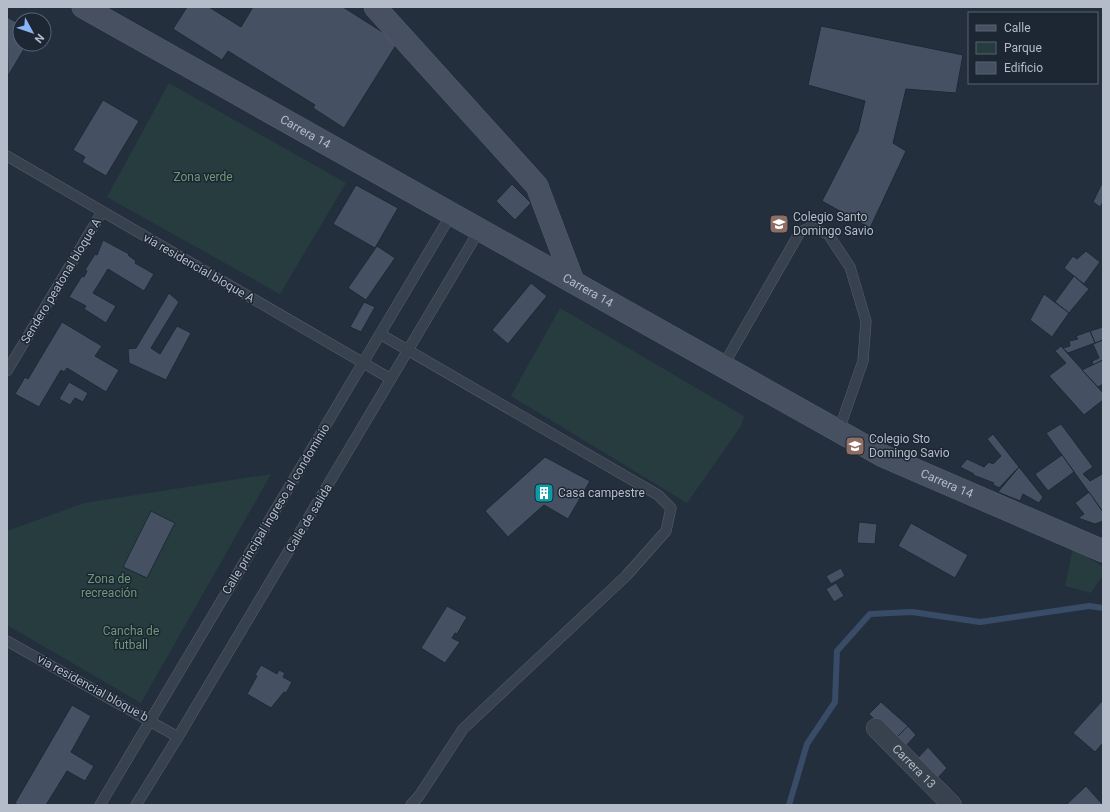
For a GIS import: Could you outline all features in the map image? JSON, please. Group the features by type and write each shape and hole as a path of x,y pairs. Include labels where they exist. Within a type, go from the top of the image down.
{"street":[{"path":"375,7 537,186 573,282"},
{"name":"Carrera 14","path":"86,8 883,456 1103,551"},
{"name":"Carrera 13","path":"876,728 952,805"}],"lane":[{"name":"via residencial bloque A","path":"7,156 391,379"},
{"name":"Sendero peatonal bloque A","path":"7,371 102,212"},
{"name":"Calle principal ingreso al condominio","path":"100,805 452,213"},
{"path":"722,366 800,232 811,227 828,234 850,267 866,322 863,361 839,430"},
{"name":"Calle de salida","path":"136,805 480,229"},
{"path":"380,334 658,495 671,508 666,532 626,576 463,729 419,796 411,805"},
{"name":"via residencial bloque b","path":"7,641 178,737"}],"green space":[{"name":"Zona verde","path":"169,83 346,183 280,294 107,197"},
{"path":"560,308 744,416 741,426 687,503 511,396"},
{"name":"Zona de recreación","path":"271,474 141,703 7,625 7,531 84,503"},
{"path":"1073,548 1103,567 1103,575 1091,593 1065,586"}],"building":[{"path":"187,7 209,7 241,27 253,7 343,7 398,42 344,128 313,108 315,105 228,51 222,60 173,29"},
{"path":"7,17 12,20 12,52 22,52 8,76"},
{"path":"821,26 963,55 956,93 906,89 893,143 906,151 870,228 822,201 858,131 865,101 808,85"},
{"path":"103,100 139,121 106,176 82,162 85,157 73,150"},
{"path":"1103,181 1103,202 1100,207 1093,202"},
{"path":"512,184 531,203 515,220 496,201"},
{"path":"356,185 398,208 375,248 333,224"},
{"path":"103,240 129,254 128,255 136,261 135,263 154,274 144,291 108,269 93,293 116,306 106,323 84,309 86,306 69,297 82,276 84,277 87,271 85,270 95,254 97,255"},
{"path":"377,246 395,258 366,300 348,288"},
{"path":"1086,251 1100,262 1084,284 1064,268 1073,256 1077,259"},
{"path":"1074,276 1089,289 1069,313 1055,302"},
{"path":"531,283 547,296 508,344 492,330"},
{"path":"169,293 179,302 151,348 160,354 177,326 191,333 166,380 129,363 128,349 136,348"},
{"path":"1044,294 1069,313 1052,337 1030,320"},
{"path":"364,302 375,307 361,332 350,327"},
{"path":"62,322 102,346 95,356 119,370 106,392 67,368 64,372 61,370 39,407 15,394 25,377 28,379"},
{"path":"1103,327 1103,340 1095,343 1090,331"},
{"path":"1090,331 1095,343 1068,353 1063,348 1070,346 1069,341 1078,339 1076,336"},
{"path":"1103,340 1103,360 1093,365 1092,361 1099,358 1093,344"},
{"path":"1061,346 1103,393 1103,400 1084,415 1049,376 1066,363 1055,351"},
{"path":"1103,360 1103,384 1098,387 1082,370"},
{"path":"69,382 88,393 83,402 75,398 70,405 59,399"},
{"path":"1061,424 1093,467 1083,474 1090,481 1102,474 1103,476 1103,512 1046,433"},
{"path":"993,434 1019,467 999,488 992,484 994,483 973,475 974,474 960,467 967,459 984,467 989,462 993,464 1001,456 987,439"},
{"path":"1062,455 1074,472 1048,491 1035,474"},
{"name":"Casa campestre","path":"545,457 590,481 568,519 544,505 508,537 485,511"},
{"path":"1019,467 1043,497 1039,503 1023,494 1020,501 998,492"},
{"path":"1089,492 1103,512 1103,521 1095,524 1078,518 1084,514 1075,503"},
{"path":"151,511 175,523 147,578 123,567"},
{"path":"859,522 877,524 875,544 857,543"},
{"path":"911,523 968,555 955,578 898,546"},
{"path":"841,568 845,576 831,584 826,576"},
{"path":"836,583 844,596 834,602 826,589"},
{"path":"447,606 467,617 457,634 455,633 452,638 460,642 445,663 421,648"},
{"path":"261,665 277,674 279,670 285,673 283,677 292,682 286,693 284,692 271,708 247,694"},
{"path":"1103,700 1103,743 1095,752 1073,733"},
{"path":"881,702 908,726 895,739 869,714"},
{"path":"72,705 91,716 71,752 94,766 85,781 67,771 46,805 18,805 15,803"},
{"path":"908,726 916,735 904,748 895,739"},
{"path":"928,747 947,768 935,781 916,760"},
{"path":"1086,786 1103,805 1066,805"}],"waterway":[{"path":"789,805 807,744 835,702 837,651 870,614 912,612 980,622 1089,606 1103,608"}],"place":[{"name":"Colegio Santo Domingo Savio","path":"779,224"},
{"name":"Colegio Sto Domingo Savio","path":"855,446"},
{"name":"Casa campestre","path":"544,493"}],"park label":[{"name":"Cancha de futball","path":"131,638"}]}
